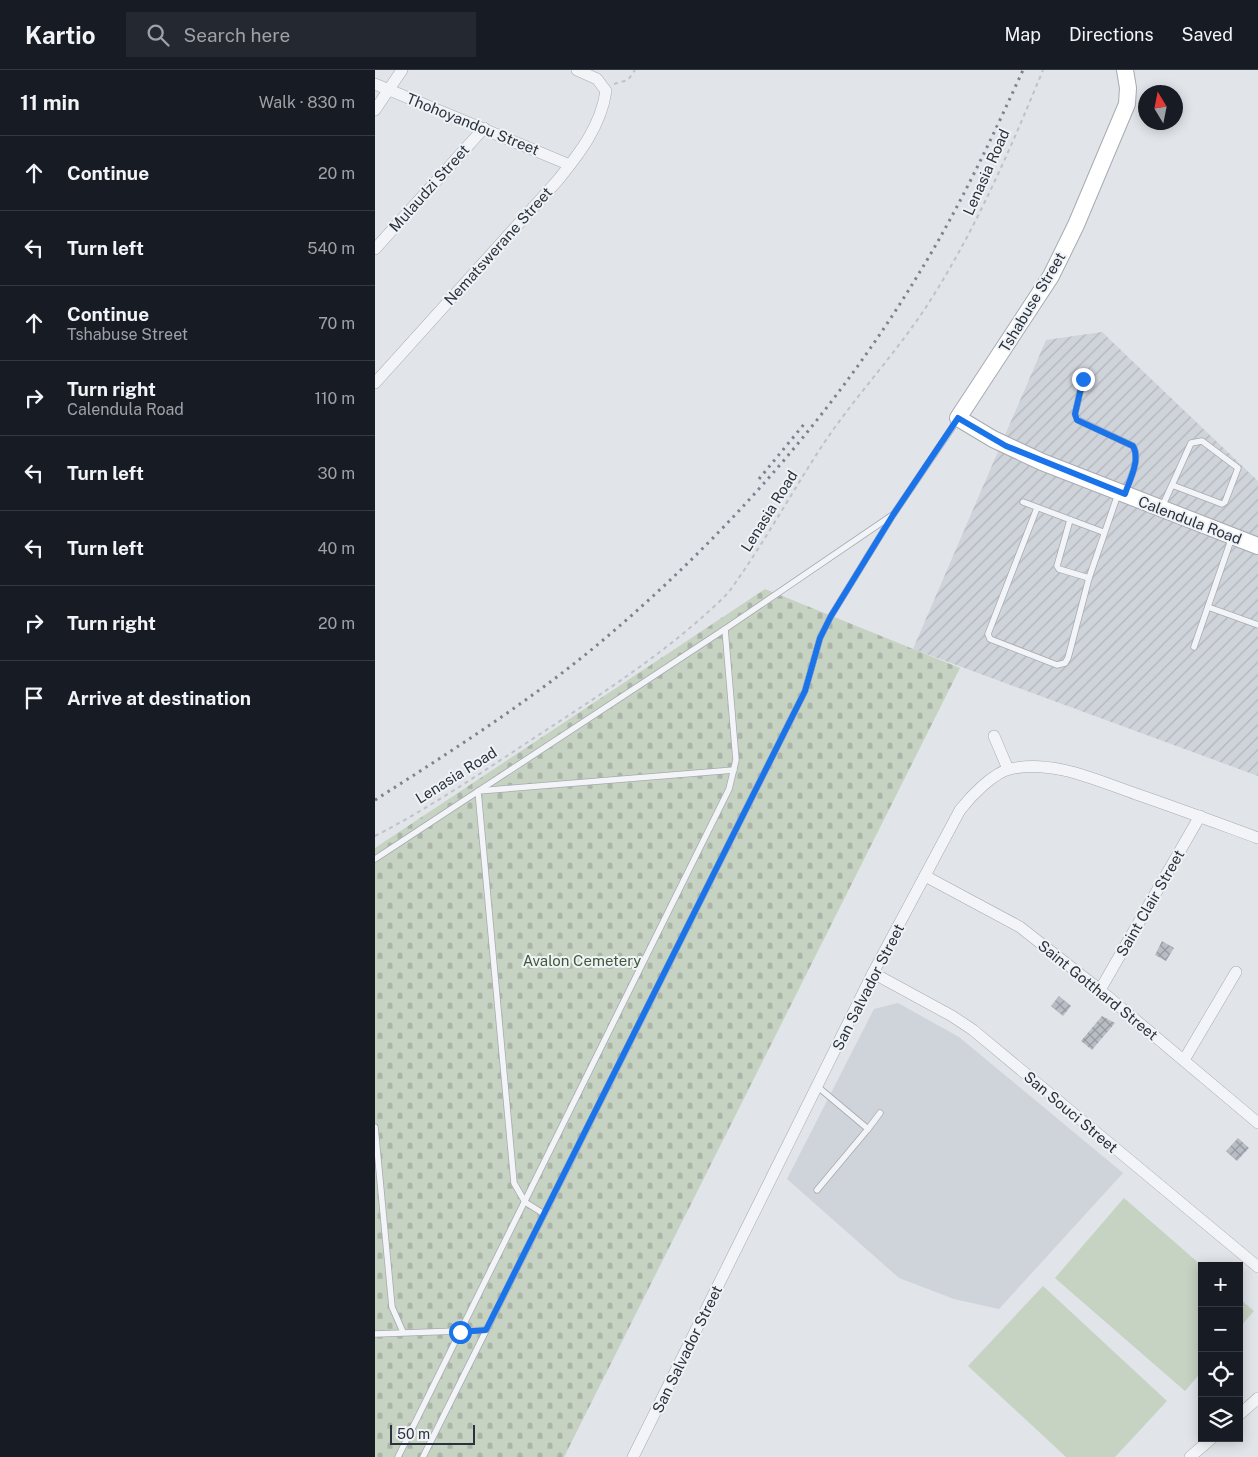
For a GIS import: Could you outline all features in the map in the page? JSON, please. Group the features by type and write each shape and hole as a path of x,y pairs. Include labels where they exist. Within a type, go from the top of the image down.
{"street":[{"path":"375,110 390,91 402,70"},
{"path":"577,70 597,79 605,92"},
{"name":"Tshabuse Street","path":"958,418 1051,276 1061,257 1127,104 1129,88 1125,70"},
{"name":"Thohoyandou Street","path":"375,84 570,165"},
{"name":"Nematswerane Street","path":"375,383 570,165 588,139 605,92"},
{"name":"Mulaudzi Street","path":"375,248 484,128"},
{"name":"Calendula Road","path":"958,418 1006,446 1258,546"},
{"path":"994,736 1008,769 1031,767 1061,769 1200,816 1258,838"},
{"name":"San Salvador Street","path":"633,1457 873,973 960,810 982,787 1008,769"},
{"name":"Saint Clair Street","path":"1100,990 1200,816"},
{"name":"Saint Gotthard Street","path":"925,876 1020,927 1100,990 1258,1123"},
{"path":"1183,1060 1236,972"},
{"name":"San Souci Street","path":"873,973 952,1016 973,1030 1258,1267"},
{"path":"1243,1412 1257,1402"},
{"path":"1190,1457 1207,1442"}],"lane":[{"path":"1037,508 988,629 989,639 1057,665 1065,664 1103,532 1135,464 1136,450 1133,446 1077,420 1075,414 1083,379"},
{"name":"Tshabuse Street","path":"423,1457 805,691 820,638 831,616 893,515 958,418"},
{"path":"1161,509 1191,443 1196,440 1202,441 1237,466 1238,471 1225,502 1222,504 1172,485"},
{"path":"1023,502 1103,532"},
{"path":"375,858 725,629 893,515"},
{"path":"1070,520 1057,566 1059,569 1089,578"},
{"path":"1194,647 1232,537"},
{"path":"1208,607 1258,625"},
{"path":"398,1457 729,789 736,760 725,629"},
{"path":"477,791 734,770"},
{"path":"477,791 514,1183 525,1202 544,1214"},
{"path":"818,1087 868,1129"},
{"path":"817,1190 880,1113"},
{"path":"375,1128 391,1308 403,1332"},
{"path":"375,1334 486,1330"}],"path":[{"path":"605,92 628,80 635,70"},
{"name":"Lenasia Road","path":"375,836 492,765 587,703 644,663 708,613 728,593 827,439 899,344 956,258 978,218 1043,70"}],"shaded area":[{"path":"1102,332 1258,481 1258,776 913,649 1046,340"},
{"path":"898,1003 959,1037 1123,1173 999,1309 954,1299 899,1278 787,1179 874,1009"}],"green space":[{"name":"Avalon Cemetery","path":"765,589 960,668 564,1457 375,1457 375,848"},
{"path":"1124,1198 1198,1263 1198,1376 1185,1391 1055,1278"},
{"path":"1043,1286 1167,1401 1115,1457 1066,1457 968,1366"},
{"path":"1243,1301 1254,1311 1243,1323"}],"building":[{"path":"1162,941 1174,948 1166,961 1155,955"},
{"path":"1059,996 1071,1006 1063,1016 1051,1006"},
{"path":"1102,1016 1115,1023 1092,1050 1081,1041"},
{"path":"1238,1138 1249,1148 1237,1161 1226,1151"}],"railway":[{"path":"375,800 516,707 596,646 689,562 774,472 852,374 888,323 921,270 962,197 1023,70"},
{"path":"759,479 805,423"}],"route":[{"path":"460,1332 486,1330 805,691 820,638 831,616 893,515 958,418 982,434 1006,446 1125,494 1135,464 1136,450 1133,446 1077,420 1075,414 1083,379"}]}
